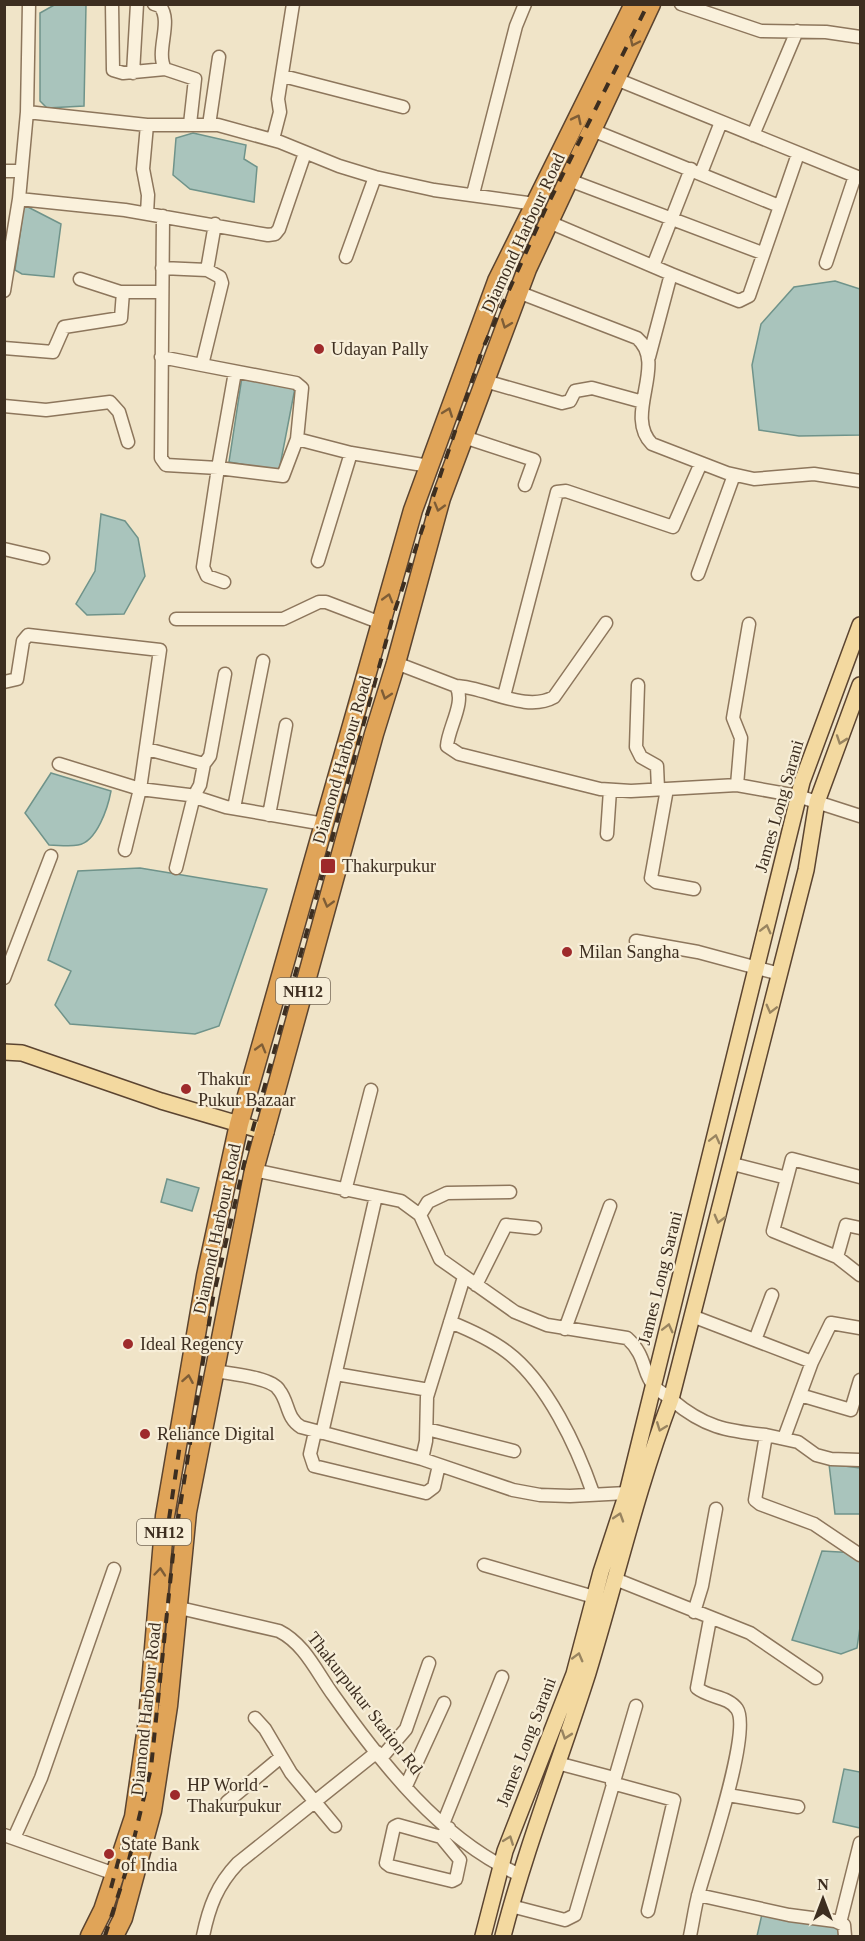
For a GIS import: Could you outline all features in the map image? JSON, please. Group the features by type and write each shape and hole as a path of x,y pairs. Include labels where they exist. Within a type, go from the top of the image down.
{"highway":[{"name":"Diamond Harbour Road","path":"114,1936 123,1918 152,1811 168,1706 187,1512 254,1170 441,498 528,266 592,130 608,76 634,4"},
{"name":"Diamond Harbour Road","path":"90,1936 115,1874 134,1817 148,1720 165,1516 202,1297 239,1124 413,510 497,281 535,204 651,4"},
{"path":"509,256 528,266"},
{"path":"351,728 374,734"}],"main road":[{"name":"James Long Sarani","path":"483,1936 501,1867 574,1674 594,1597 627,1493 798,796 861,625"},
{"path":"503,1936 520,1875 587,1674 646,1465 671,1399 733,1164 806,870 817,802 861,685"},
{"path":"4,1052 22,1053 266,1131"}],"street":[{"path":"4,291 19,200 27,112 28,4"},
{"path":"112,4 113,70 133,73 165,69 195,79 189,124"},
{"path":"133,73 137,4"},
{"path":"154,4 160,6 164,13 162,57 165,69"},
{"path":"273,140 280,112 278,99 293,4"},
{"path":"473,194 513,36 525,4"},
{"path":"681,4 761,31 797,30 861,37"},
{"path":"753,135 797,30"},
{"path":"209,125 219,57"},
{"path":"283,76 403,107"},
{"path":"608,76 858,177 826,263"},
{"path":"27,112 147,125 209,125 245,131 375,177 434,190 535,204"},
{"path":"653,266 672,218 721,122"},
{"path":"147,125 143,169 148,195 147,214"},
{"path":"592,130 779,206"},
{"path":"19,200 163,216 268,235 275,234 279,229 305,153"},
{"path":"549,222 739,301 749,296 798,153"},
{"path":"4,171 21,171"},
{"path":"346,257 375,177"},
{"path":"569,180 762,253"},
{"path":"161,357 296,383 302,388 297,439 284,476 218,468 171,466 163,462 161,357 163,216"},
{"path":"207,270 215,224"},
{"path":"162,268 207,270 220,277 222,283 202,365"},
{"path":"671,274 649,357 643,402 642,425 646,437 652,444 734,475 753,479 814,474 861,481"},
{"path":"80,279 123,292 162,292"},
{"path":"4,348 53,352 64,327 121,318 123,292"},
{"path":"518,292 637,338 645,345 649,357"},
{"path":"224,582 207,576 203,567 235,372"},
{"path":"485,381 562,403 570,402 575,391 586,388 643,402"},
{"path":"4,406 46,410 110,402 119,412 128,442"},
{"path":"464,437 534,460 525,485"},
{"path":"297,439 351,453 429,466"},
{"path":"318,561 351,453"},
{"path":"504,696 557,492 566,491 673,527 701,463"},
{"path":"698,574 734,475"},
{"path":"4,549 43,558"},
{"path":"176,619 283,619 319,602 326,602 381,623"},
{"path":"396,663 456,686 478,688 533,703 544,703 554,697 606,623"},
{"path":"737,785 741,738 733,718 749,624"},
{"path":"4,681 17,679 23,641 28,635 160,650 147,749 125,850"},
{"path":"234,808 263,661"},
{"path":"176,868 194,796 200,785 204,764 210,756 225,674"},
{"path":"638,685 636,747 641,757 657,766 662,789 651,878 656,882 694,889"},
{"path":"456,686 458,700 447,738 447,746 451,751 577,786 610,790 737,785 798,796 861,816"},
{"path":"269,815 286,725"},
{"path":"147,749 204,764"},
{"path":"59,764 140,789 194,796 234,808 324,825"},
{"path":"607,834 610,790"},
{"path":"4,978 51,856"},
{"path":"636,941 698,952 780,974"},
{"path":"345,1191 370,1090"},
{"path":"861,1177 792,1159 773,1231 837,1257 861,1275"},
{"path":"733,1164 787,1178"},
{"path":"254,1170 401,1201 420,1215 440,1259 530,1320 565,1329 627,1338 637,1347 644,1359 653,1385 688,1414 710,1426 784,1438 804,1445 816,1455 831,1460 861,1460"},
{"path":"420,1215 428,1202 447,1193 510,1192"},
{"path":"376,1196 336,1374 310,1454 314,1466 426,1493 434,1487 439,1465"},
{"path":"565,1329 610,1206"},
{"path":"476,1285 506,1225 535,1228"},
{"path":"837,1257 846,1225 861,1228"},
{"path":"422,1459 427,1429 425,1408 429,1390 464,1277"},
{"path":"755,1340 771,1295"},
{"path":"692,1316 812,1362"},
{"path":"450,1322 493,1342 525,1368 573,1442 593,1493"},
{"path":"784,1438 812,1362 831,1323 861,1328"},
{"path":"215,1371 269,1382 279,1389 295,1423 319,1432 422,1459 486,1482 540,1495 627,1493"},
{"path":"336,1374 429,1390"},
{"path":"800,1395 851,1410 861,1380"},
{"path":"427,1429 514,1451"},
{"path":"766,1435 755,1500 760,1504 814,1524 861,1555"},
{"path":"694,1612 702,1586 716,1509"},
{"path":"484,1565 594,1597"},
{"path":"114,1569 49,1758 9,1837 115,1874"},
{"path":"615,1579 710,1619 750,1633 816,1678"},
{"name":"Thakurpukur Station Rd","path":"158,1603 279,1631 291,1637 379,1755 448,1834 501,1867 520,1875"},
{"path":"690,1936 698,1895 728,1796 740,1725 738,1711 730,1702 697,1688 710,1619"},
{"path":"203,1936 213,1896 223,1879 238,1863 379,1755 406,1729 429,1663"},
{"path":"448,1834 398,1825 394,1827 386,1863 390,1866 452,1881 456,1879 460,1860 448,1834 502,1677"},
{"path":"406,1786 444,1703"},
{"path":"511,1906 565,1920 575,1915 636,1706"},
{"path":"255,1718 281,1757 334,1826"},
{"path":"227,1802 281,1757"},
{"path":"557,1763 674,1800 648,1911"},
{"path":"728,1796 798,1807"},
{"path":"840,1923 861,1843"},
{"path":"698,1895 789,1915 840,1923 846,1929 845,1936"}],"water":[{"path":"56,4 86,5 84,106 47,108 40,101 40,13"},
{"path":"193,133 246,145 244,159 257,167 254,202 190,189 173,175 176,138"},
{"path":"24,205 61,224 54,277 22,274 15,270"},
{"path":"835,281 860,289 860,435 799,436 759,430 752,365 761,324 794,287"},
{"path":"242,377 295,388 279,471 229,462"},
{"path":"101,514 125,521 138,538 145,576 124,614 87,615 76,604 95,571"},
{"path":"51,773 111,791 96,831 85,842 71,846 49,845 25,813"},
{"path":"140,868 267,889 219,1026 195,1034 70,1024 55,1005 71,971 48,960 78,871"},
{"path":"167,1179 199,1188 192,1211 161,1202"},
{"path":"829,1464 860,1468 860,1514 835,1514"},
{"path":"822,1551 857,1553 860,1559 860,1627 857,1648 841,1654 792,1640"},
{"path":"844,1769 860,1772 860,1828 833,1822"},
{"path":"762,1914 833,1926 841,1933 841,1936 757,1936"}],"railway":[{"path":"105,1936 127,1868 151,1768 174,1545 213,1298 248,1147 393,616 483,348 545,210 648,4"},
{"path":"169,1519 180,1444"},
{"path":"111,1888 125,1836"}],"place":[{"name":"Udayan Pally","path":"319,349"},
{"name":"Thakurpukur","path":"328,866"},
{"name":"Milan Sangha","path":"567,952"},
{"name":"Thakur Pukur Bazaar","path":"186,1089"},
{"name":"Ideal Regency","path":"128,1344"},
{"name":"Reliance Digital","path":"145,1434"},
{"name":"HP World - Thakurpukur","path":"175,1795"},
{"name":"State Bank of India","path":"109,1854"}]}
